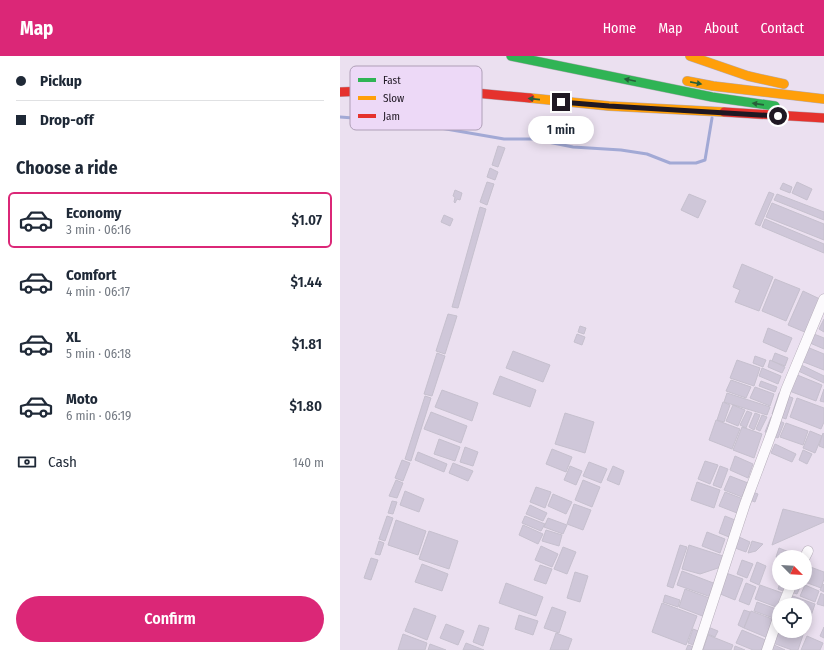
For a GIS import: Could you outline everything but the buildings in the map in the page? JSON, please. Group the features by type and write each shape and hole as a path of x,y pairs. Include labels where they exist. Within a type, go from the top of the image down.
{"main road":[{"path":"511,56 712,97 824,113"},
{"path":"690,56 767,82 795,86"},
{"path":"675,78 713,86 824,99"},
{"path":"340,92 350,92"},
{"path":"482,94 609,106 824,118"}],"street":[{"path":"697,650 745,504 786,390 824,299"},
{"path":"767,650 772,635"}],"waterway":[{"path":"340,117 350,118"},
{"path":"452,130 504,139 533,139 573,147 621,150 647,154 670,163 696,163 705,160 712,118"}],"traffic: fast":[{"path":"511,56 712,97 775,106"}],"traffic: slow":[{"path":"690,56 748,76 784,84"},
{"path":"687,81 713,86 824,99"},
{"path":"530,98 609,106 724,112"}],"traffic: jam":[{"path":"340,92 350,92"},
{"path":"482,94 530,98"},
{"path":"724,112 824,118"}],"route":[{"path":"561,102 778,116"}]}
